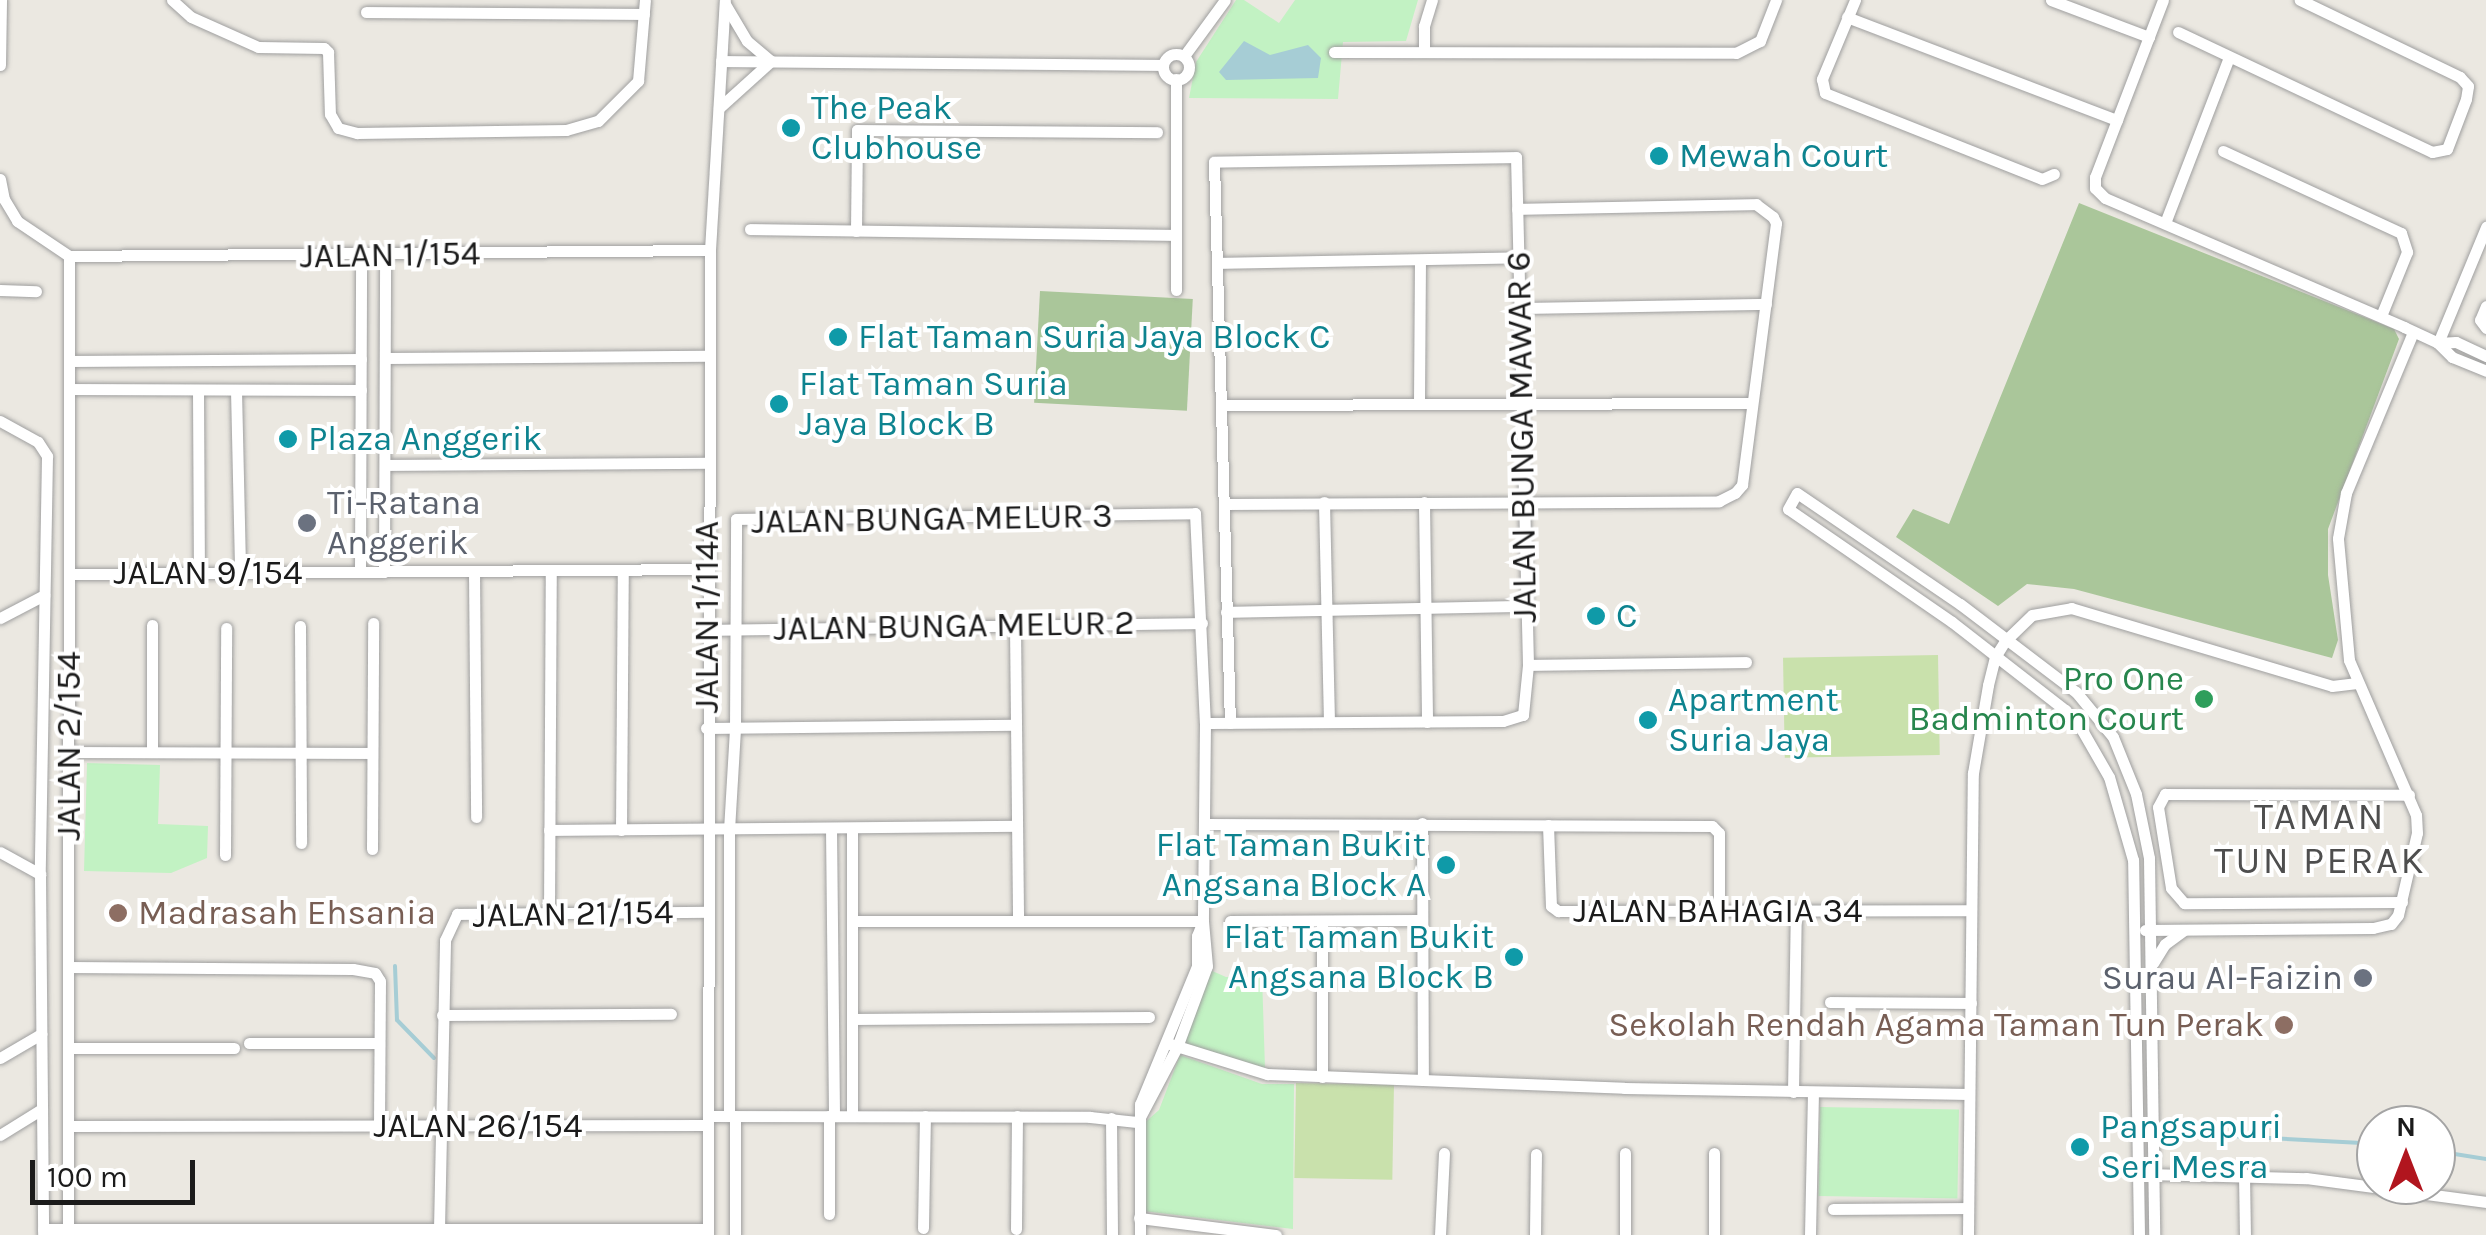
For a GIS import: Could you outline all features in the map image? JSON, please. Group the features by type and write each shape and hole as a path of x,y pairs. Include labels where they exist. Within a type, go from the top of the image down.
{"street":[{"path":"0,65 1,0"},
{"path":"172,0 191,17 258,47 324,48 328,52 330,114 338,128 357,133 566,130 598,122 638,81 645,0"},
{"path":"1184,56 1225,0"},
{"path":"1424,52 1424,26 1432,0"},
{"path":"1334,52 1736,53 1760,41 1776,0"},
{"path":"1855,0 1822,79 1824,93 2042,179 2054,174"},
{"path":"2051,0 2068,3 2148,37"},
{"path":"2162,0 2095,177 2096,188 2105,198 2381,316 2438,344 2452,358 2486,371"},
{"path":"2178,32 2432,152 2447,149 2468,86 2460,77 2300,0"},
{"path":"725,2 747,41 771,61"},
{"name":"JALAN 1/114A","path":"708,1232 706,569 710,250 725,2"},
{"path":"366,12 644,14"},
{"path":"1847,17 2117,120"},
{"path":"1163,65 1171,54 1184,56"},
{"path":"1163,65 1168,77 1176,79 1188,72 1184,56"},
{"path":"2165,223 2229,57"},
{"path":"722,61 1163,65"},
{"path":"718,108 771,61"},
{"path":"1176,79 1176,290"},
{"path":"856,231 857,130 1157,132"},
{"path":"2223,151 2401,233 2407,252 2381,316"},
{"name":"JALAN BUNGA MAWAR 6","path":"1218,263 1214,162 1516,157 1528,665 1523,715 1503,721 1428,722"},
{"path":"0,179 4,200 16,220 70,256"},
{"path":"1224,504 1719,501 1742,485 1776,223 1762,206 1517,209"},
{"path":"2438,344 2486,227"},
{"path":"750,228 1174,235"},
{"name":"JALAN 1/154","path":"70,256 710,250"},
{"path":"360,572 361,255"},
{"path":"384,572 385,255"},
{"name":"JALAN 2/154","path":"68,1227 70,256"},
{"path":"1230,723 1218,263 1420,262 1518,257"},
{"path":"1419,402 1420,262"},
{"path":"0,290 36,291"},
{"path":"1528,308 1766,304"},
{"path":"2486,306 2480,320 2486,328"},
{"path":"2136,930 2373,928 2391,924 2402,902 2417,833 2409,795 2357,683 2341,603 2340,516 2413,332"},
{"path":"2438,344 2456,342 2486,356"},
{"path":"385,358 709,356"},
{"path":"69,360 361,359"},
{"path":"69,390 361,390"},
{"path":"198,390 199,572"},
{"path":"236,390 240,572"},
{"path":"1224,405 1752,403"},
{"path":"0,421 38,442 47,456 40,874 43,1227 708,1232"},
{"path":"385,465 708,463"},
{"path":"2139,1235 2133,860 2126,828 2098,755 2064,710 1788,509 1797,492 1960,604 2076,692 2113,738 2127,767 2144,830 2152,930 2154,1235"},
{"path":"1324,502 1329,722"},
{"path":"1205,724 1428,722 1424,502"},
{"name":"JALAN BUNGA MELUR 3","path":"734,1232 728,830 735,728 736,519 1196,513 1202,623"},
{"name":"JALAN 9/154","path":"69,574 706,569"},
{"path":"549,914 550,570"},
{"path":"621,830 623,570"},
{"path":"474,571 476,816"},
{"path":"0,618 44,594"},
{"path":"1226,612 1524,606"},
{"path":"1968,1235 1973,773 1995,657 2005,641 2032,615 2071,608 2332,686 2357,683"},
{"path":"372,848 373,623"},
{"path":"1140,1235 1137,1122 1207,966 1202,922 1202,623"},
{"name":"JALAN BUNGA MELUR 2","path":"706,630 1202,623"},
{"path":"152,625 152,752"},
{"path":"300,626 302,844"},
{"path":"1014,626 1018,920"},
{"path":"225,855 226,628"},
{"path":"1528,665 1746,662"},
{"path":"706,728 1016,725"},
{"path":"69,752 265,750 338,756 372,753"},
{"path":"2402,902 2184,903 2171,888 2158,807 2165,794 2409,795"},
{"path":"1205,824 1422,822 1718,828 1720,910"},
{"path":"1422,822 1422,1080"},
{"name":"JALAN BAHAGIA 34","path":"1548,825 1552,910 1969,910"},
{"path":"549,830 1017,826"},
{"path":"829,1214 831,828"},
{"path":"852,828 852,1116"},
{"path":"0,852 40,874"},
{"path":"2150,900 2164,920 2184,930"},
{"path":"1794,1092 1796,911"},
{"name":"JALAN 21/154","path":"439,1229 444,940 448,925 457,914 707,912"},
{"path":"1230,921 1422,920"},
{"path":"852,921 1202,922"},
{"path":"1322,922 1322,1077"},
{"path":"2152,966 2165,944 2184,930"},
{"path":"68,967 364,969 380,981 379,1126"},
{"path":"1830,1002 1971,1003"},
{"path":"442,1015 671,1014"},
{"path":"852,1018 1149,1016"},
{"path":"0,1058 41,1034"},
{"path":"248,1043 379,1043"},
{"path":"1172,1045 1267,1074 1969,1094"},
{"path":"68,1048 234,1048"},
{"path":"1810,1235 1813,1092"},
{"path":"0,1135 42,1109"},
{"name":"JALAN 26/154","path":"68,1126 442,1126 708,1121 732,1116 1017,1116 1137,1122"},
{"path":"923,1228 925,1116"},
{"path":"1016,1230 1017,1116"},
{"path":"1112,1118 1112,1235"},
{"path":"1440,1235 1444,1153"},
{"path":"1625,1153 1625,1235"},
{"path":"1714,1153 1714,1235"},
{"path":"1535,1235 1536,1154"},
{"path":"2139,1174 2306,1178 2486,1202"},
{"path":"2244,1174 2246,1235"},
{"path":"1833,1208 1968,1208"},
{"path":"1140,1218 1276,1235"}],"green space":[{"path":"1236,0 1244,0 1279,23 1295,0 1418,0 1406,41 1343,42 1338,99 1189,98 1196,62"},
{"path":"2079,203 2394,329 2399,339 2328,529 2328,575 2338,640 2332,658 2074,589 2027,584 1998,606 1896,537 1913,509 1949,524"},
{"path":"1040,291 1193,299 1187,411 1034,403"},
{"path":"1938,655 1940,755 1785,758 1783,658"},
{"path":"87,763 160,765 158,824 208,826 207,858 171,873 84,871"},
{"path":"1210,970 1226,977 1262,975 1265,1068 1184,1043"},
{"path":"1180,1055 1262,1084 1294,1084 1293,1229 1143,1211 1142,1125 1159,1110"},
{"path":"1296,1083 1394,1085 1392,1180 1294,1178"},
{"path":"1820,1107 1959,1109 1957,1198 1818,1196"}],"water":[{"path":"1244,41 1270,55 1308,45 1321,58 1318,78 1226,80 1219,72"}],"waterway":[{"path":"395,966 397,1020 434,1058"},
{"path":"2176,1133 2356,1143"},
{"path":"2456,1154 2486,1159"}],"place":[{"name":"The Peak Clubhouse","path":"791,128"},
{"name":"Mewah Court","path":"1659,156"},
{"name":"Flat Taman Suria Jaya Block C","path":"838,337"},
{"name":"Flat Taman Suria Jaya Block B","path":"779,404"},
{"name":"Plaza Anggerik","path":"288,439"},
{"name":"Ti-Ratana Anggerik","path":"307,523"},
{"name":"C","path":"1596,616"},
{"name":"Pro One Badminton Court","path":"2204,699"},
{"name":"Apartment Suria Jaya","path":"1648,720"},
{"name":"Flat Taman Bukit Angsana Block A","path":"1446,865"},
{"name":"Madrasah Ehsania","path":"118,913"},
{"name":"Flat Taman Bukit Angsana Block B","path":"1514,957"},
{"name":"Surau Al-Faizin","path":"2363,978"},
{"name":"Sekolah Rendah Agama Taman Tun Perak","path":"2284,1025"},
{"name":"Pangsapuri Seri Mesra","path":"2080,1147"}],"district":[{"name":"TAMAN TUN PERAK","path":"2320,839"}]}
